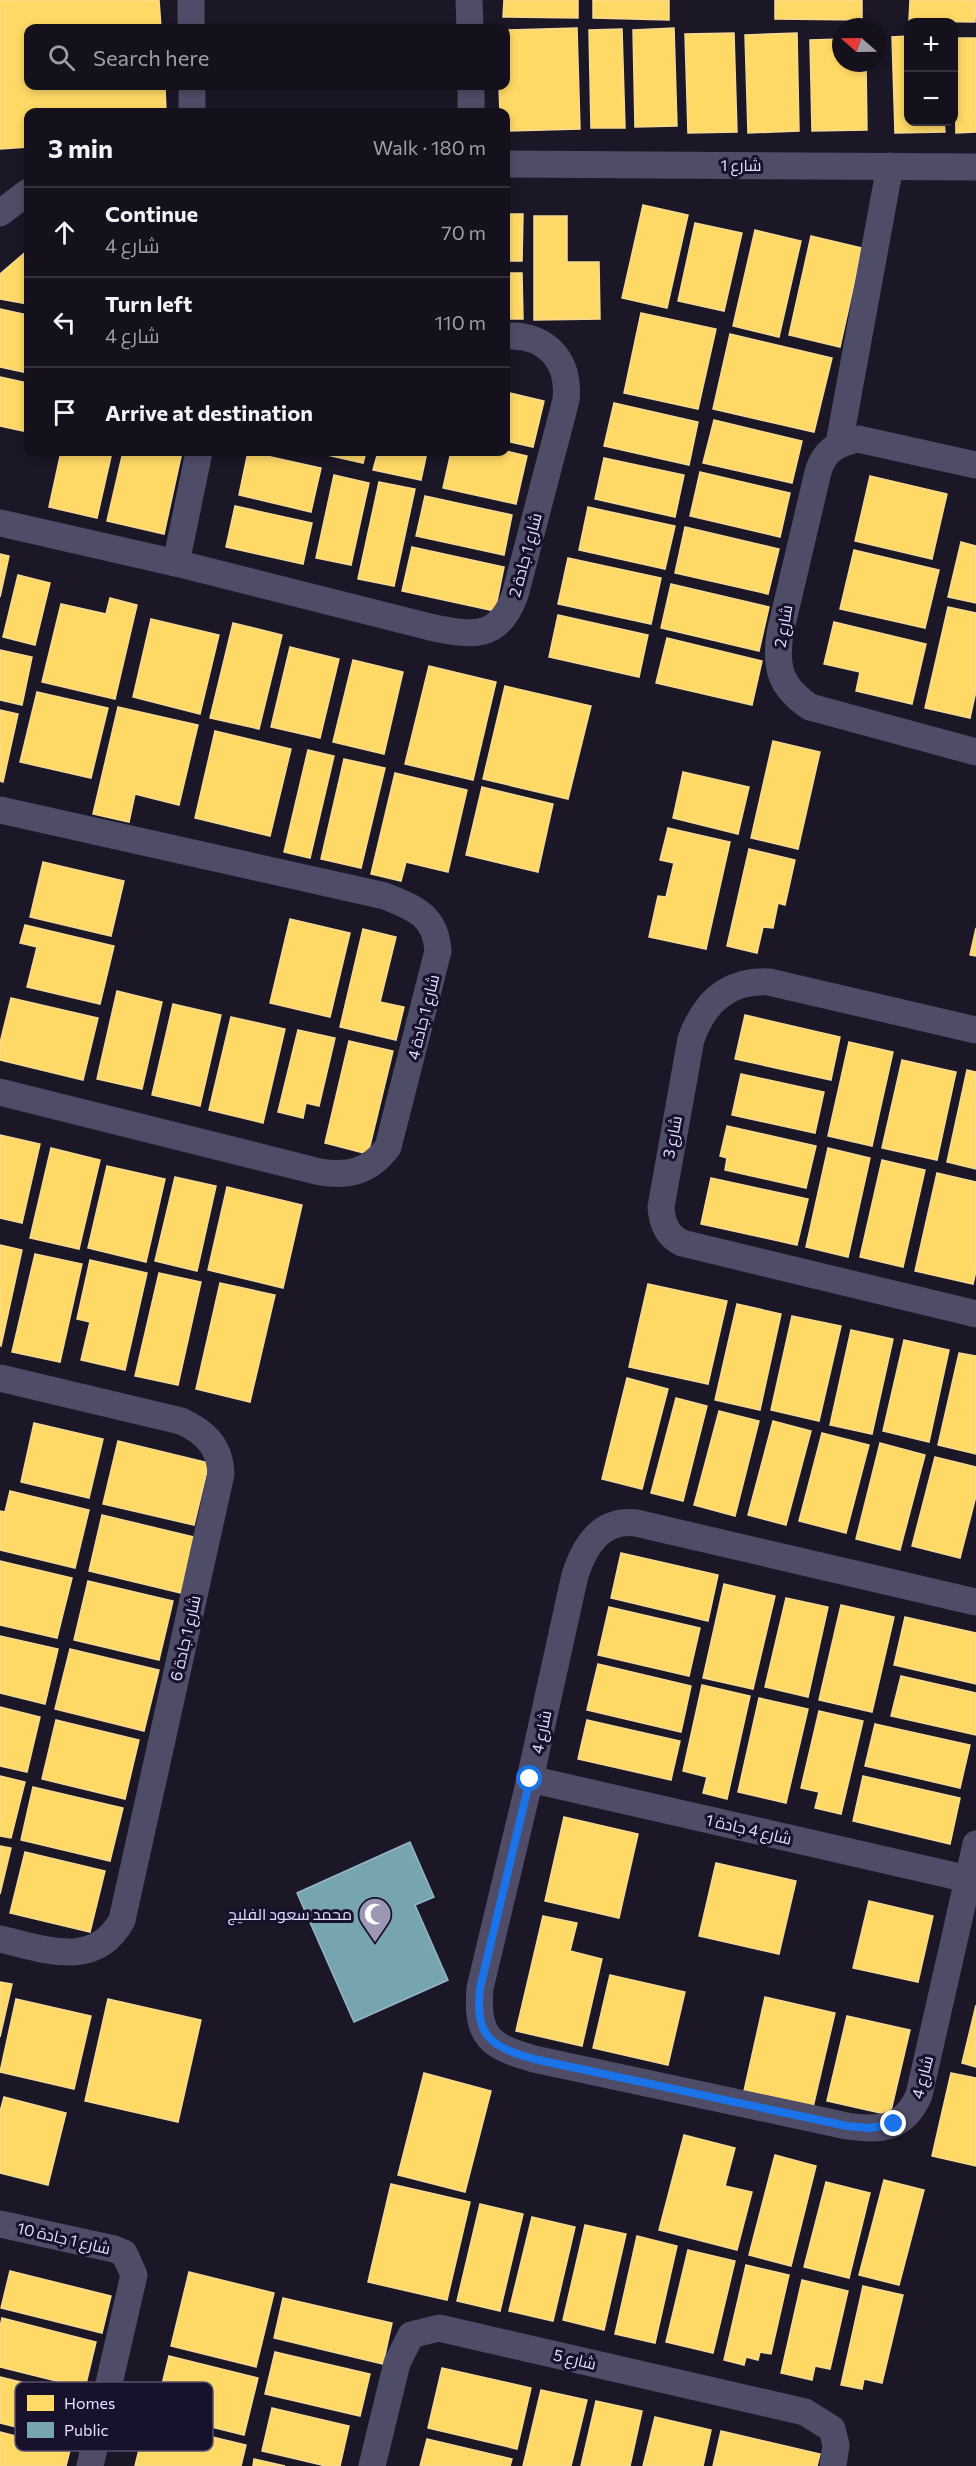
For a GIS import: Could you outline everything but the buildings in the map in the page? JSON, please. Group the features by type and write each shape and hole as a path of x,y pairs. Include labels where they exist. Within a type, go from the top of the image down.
{"street":[{"path":"191,0 191,24"},
{"path":"469,0 470,24"},
{"path":"192,90 192,108"},
{"path":"471,90 471,108"},
{"name":"شارع 1","path":"510,164 976,167"},
{"name":"شارع 2","path":"890,166 839,444 826,455 818,472 780,633 778,654 783,679 791,693 821,712 976,752"},
{"path":"0,213 24,195"},
{"name":"شارع 1 جادة 2","path":"0,523 176,563 434,628 472,633 494,627 507,614 515,595 568,386 563,364 546,347 527,339 510,337"},
{"path":"839,444 858,439 976,465"},
{"path":"176,563 198,456"},
{"name":"شارع 1 جادة 4","path":"0,1092 320,1172 346,1175 358,1172 370,1166 388,1147 438,951 436,932 432,924 419,912 385,896 1,815"},
{"name":"شارع 3","path":"976,1030 770,982 742,983 730,988 706,1010 699,1020 692,1039 660,1208 669,1234 682,1243 976,1314"},
{"name":"شارع 1 جادة 6","path":"0,1378 181,1421 202,1432 210,1440 220,1461 221,1474 122,1920 110,1938 102,1944 80,1952 47,1950 0,1939"},
{"name":"شارع 4","path":"976,1602 636,1523 625,1521 602,1529 587,1546 575,1575 530,1779 480,1988 478,2008 483,2028 495,2043 506,2050 534,2059 847,2126 870,2128 894,2124 905,2118 913,2109 919,2095 976,1844"},
{"name":"شارع 4 جادة 1","path":"530,1779 968,1879"},
{"name":"شارع 1 جادة 10","path":"0,2224 124,2253 134,2275 109,2382"},
{"name":"شارع 5","path":"372,2466 397,2362 411,2335 439,2328 805,2412 832,2429 836,2445 833,2466"},
{"name":"شارع 1 جادة 10","path":"90,2466 93,2451"}],"place":[{"name":"محمد سعود الفليج","path":"375,1943"}],"route":[{"path":"530,1779 480,1988 478,2008 480,2022 486,2034 495,2043 506,2050 534,2059 847,2126 882,2128 894,2124"}]}
